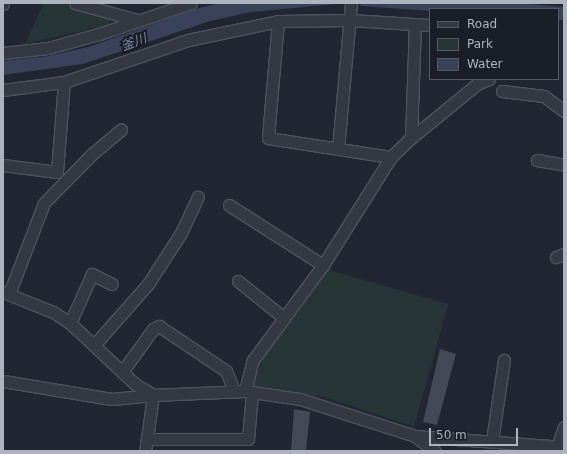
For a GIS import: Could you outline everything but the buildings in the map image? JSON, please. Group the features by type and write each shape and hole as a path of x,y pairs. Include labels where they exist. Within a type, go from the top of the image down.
{"street":[{"path":"75,3 136,20"},
{"path":"3,53 48,48 99,34 136,20 191,3"},
{"path":"338,149 351,3"},
{"path":"3,90 64,82 188,40 278,21 350,18 429,25"},
{"path":"278,21 268,138 391,157"},
{"path":"411,138 415,24"},
{"path":"147,439 248,439 243,391 253,360 324,265 391,157 411,138 478,84 487,80"},
{"path":"3,165 56,172 64,82"},
{"path":"502,91 544,96 564,111"},
{"path":"121,130 92,154 44,203 6,293 52,312 70,323 135,384 154,395"},
{"path":"537,160 564,166"},
{"path":"94,345 148,284 182,233 198,197"},
{"path":"229,205 324,265"},
{"path":"70,323 92,274 112,284"},
{"path":"238,281 284,318"},
{"path":"122,372 153,329 158,326 226,371 243,391"},
{"path":"492,441 504,360"},
{"path":"3,381 112,399 154,395 243,391 300,399 416,436 492,441 560,448 564,427"},
{"path":"145,451 154,395"},
{"path":"416,436 435,451"}],"green space":[{"path":"44,3 60,3 110,15 111,20 108,25 25,44"},
{"path":"329,270 448,304 414,427 327,398 252,386 264,357"}],"water":[{"name":"釜川","path":"220,3 347,3 251,12 210,21 83,64 3,75 3,61 48,56 88,47 199,8"},
{"path":"361,3 516,3 564,7 564,20 559,20 559,8 429,8 429,11 360,6"}]}
